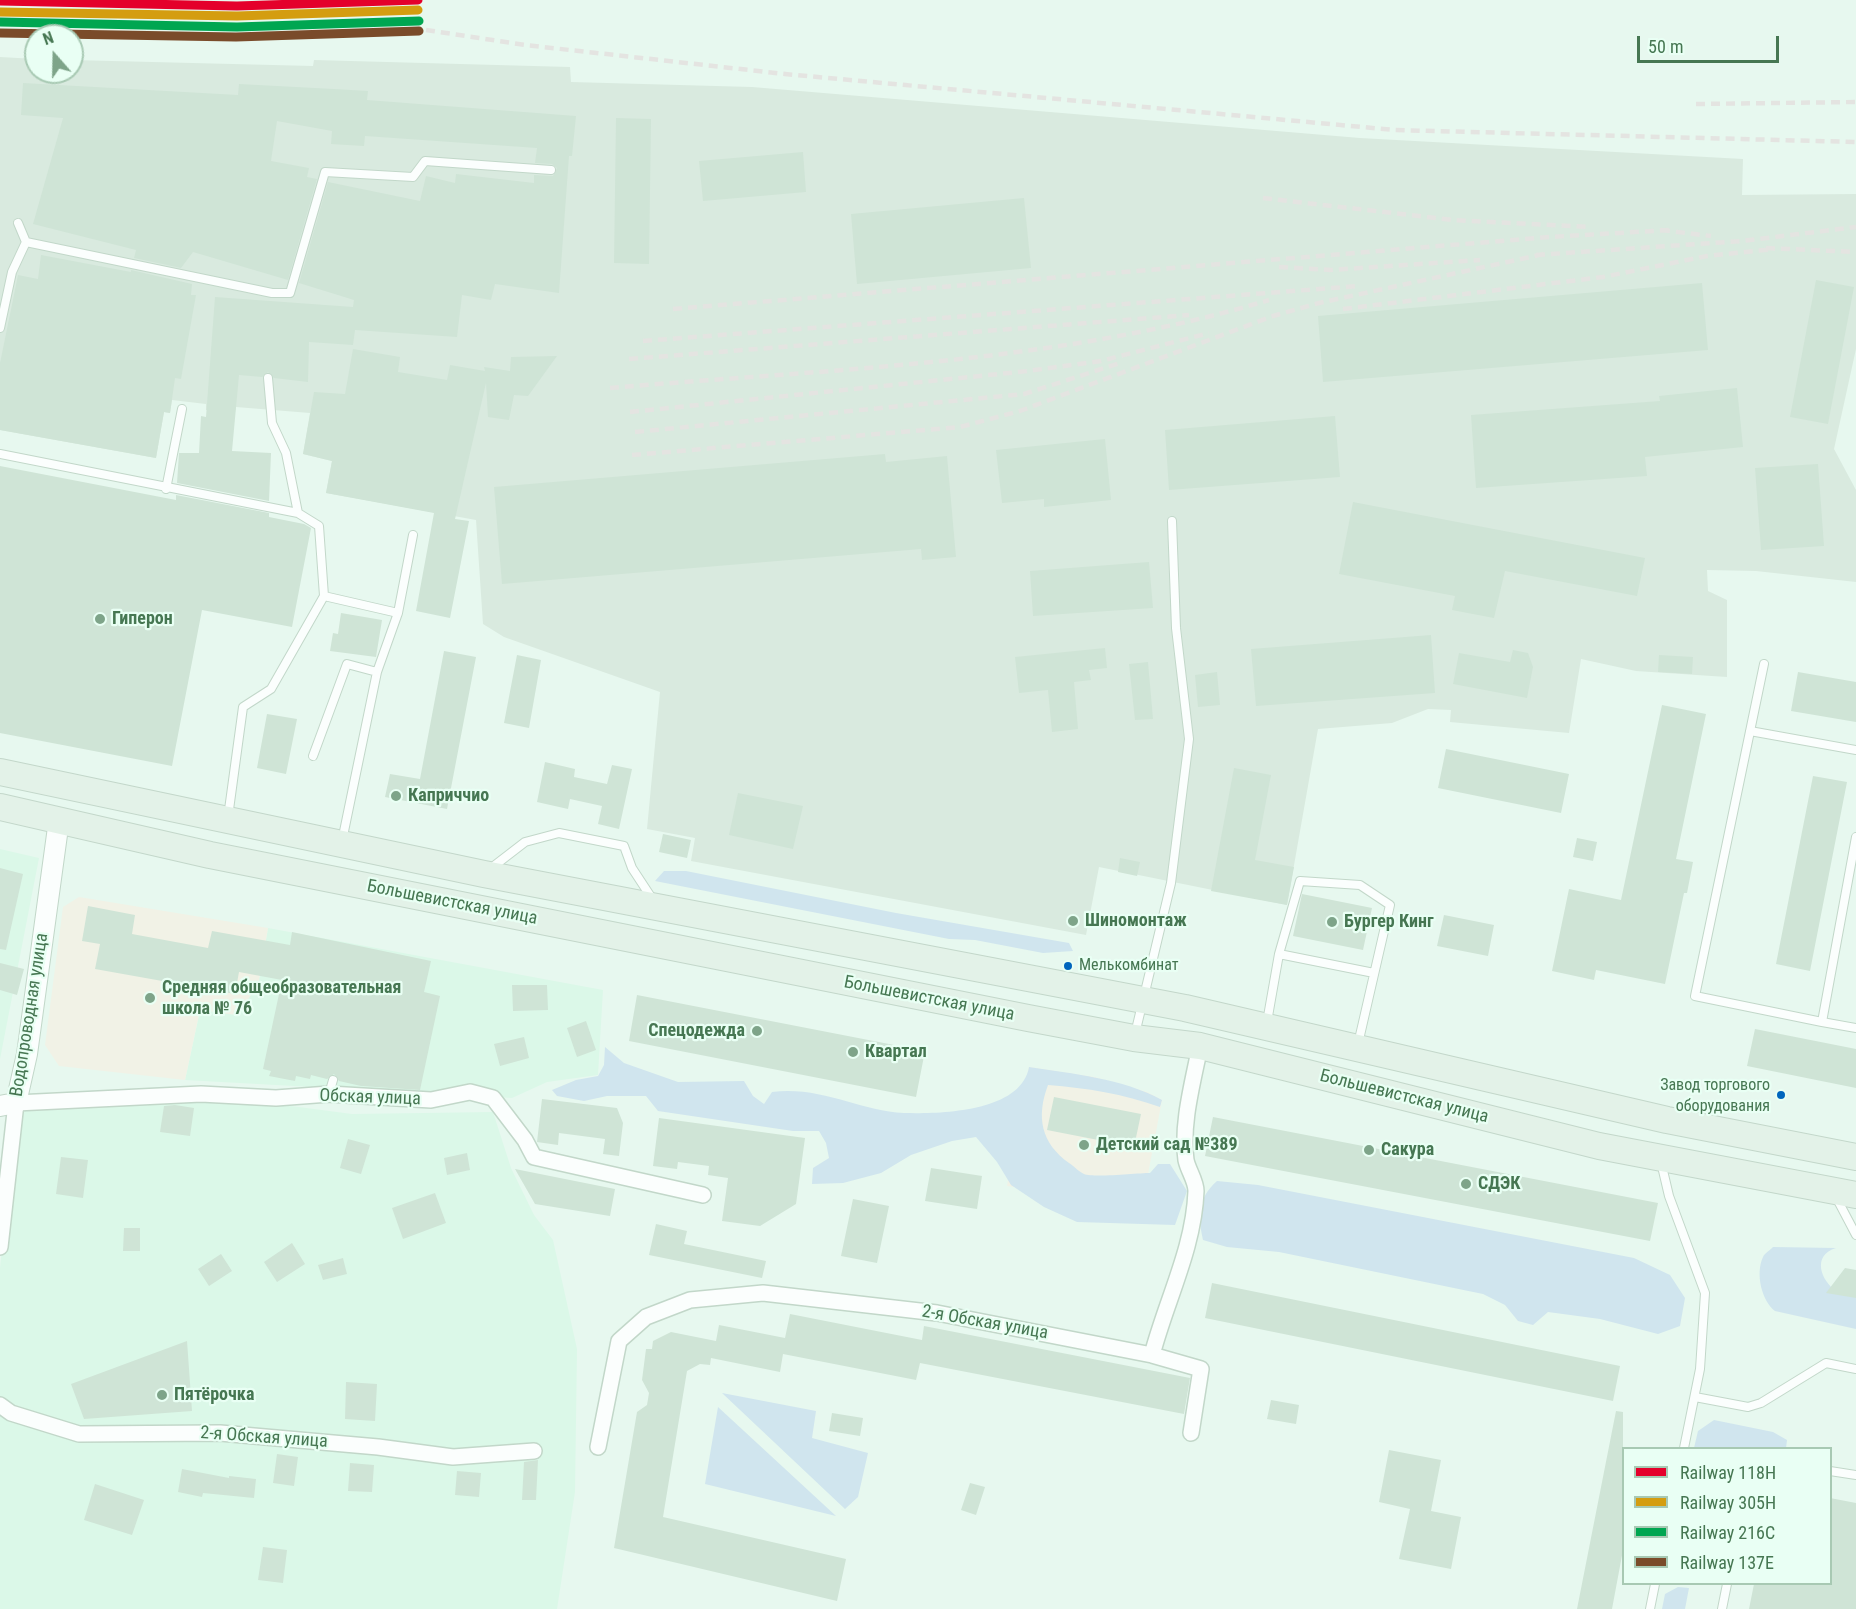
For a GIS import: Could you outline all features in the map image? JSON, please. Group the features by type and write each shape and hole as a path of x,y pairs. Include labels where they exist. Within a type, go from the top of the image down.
{"highway":[{"name":"Большевистская улица","path":"0,772 114,798 228,818 484,874 1143,1000 1667,1120 1856,1156"},
{"name":"Большевистская улица","path":"0,807 210,855 1134,1038 1200,1046 1599,1146 1844,1193"}],"street":[{"name":"Водопроводная улица","path":"0,1247 8,1104 27,1054 59,820"},
{"path":"1152,1355 1162,1315 1181,1273 1196,1189 1186,1162 1185,1135 1200,1046"},
{"name":"Обская улица","path":"8,1104 201,1094 276,1098 331,1087 431,1100 470,1092 493,1098 525,1140 534,1157 703,1195"},
{"name":"2-я Обская улица","path":"598,1447 619,1341 646,1317 690,1300 763,1293 937,1313 1152,1355 1201,1369 1191,1433"},
{"name":"2-я Обская улица","path":"0,1405 11,1413 79,1434 220,1432 378,1447 453,1457 534,1451"}],"lane":[{"path":"26,242 272,293 290,293 325,172 413,177 425,161 551,170"},
{"path":"0,328 12,272 26,242 18,223"},
{"path":"268,378 272,423 286,453 298,513"},
{"path":"166,489 182,409"},
{"path":"0,454 166,489 298,513 319,526 324,596 271,689 243,707 228,818"},
{"path":"1134,1038 1171,883 1190,739 1176,628 1172,521"},
{"path":"341,843 377,672 398,613 413,535"},
{"path":"324,596 398,613"},
{"path":"313,756 347,664 377,672"},
{"path":"1764,664 1695,996 1856,1029"},
{"path":"1750,731 1856,750"},
{"path":"484,874 525,842 559,833 581,837 624,846 632,868 658,908"},
{"path":"1822,1022 1856,837"},
{"path":"1266,1027 1280,954 1300,881 1360,885 1390,904 1357,1048"},
{"path":"1280,954 1374,973"},
{"path":"1660,1158 1669,1196 1705,1293 1695,1397 1684,1447"},
{"path":"1844,1193 1856,1235"},
{"path":"1695,1397 1748,1407 1761,1403 1826,1363 1856,1369"},
{"path":"1832,1471 1856,1475"},
{"path":"1650,1609 1655,1585"},
{"path":"1722,1609 1727,1585"}],"shaded area":[{"path":"0,57 24,58 24,84 84,84 84,60 313,66 314,60 570,67 571,82 752,87 1360,138 1743,159 1742,195 1856,194 1856,349 1834,449 1856,490 1856,582 1756,571 1707,570 1708,591 1727,600 1727,677 1636,671 1581,659 1569,733 1450,722 1451,710 1428,709 1392,723 1318,729 1287,905 1099,867 1086,935 691,861 695,838 647,829 660,692 504,637 483,624 476,520 326,493 332,461 303,454 310,413 236,407 235,412 206,410 206,404 172,400 170,413 164,412 156,458 0,430"},
{"path":"0,849 39,858 0,1059"},
{"path":"664,871 686,871 896,913 1069,943 1073,951 1043,953 975,940 949,939 655,881"},
{"name":"Средняя общеобразовательная школа № 76","path":"79,897 268,928 258,986 236,1015 200,1010 185,1080 59,1066 45,1045 63,907"},
{"path":"268,928 603,990 598,1075 547,1082 512,1098 185,1080 200,1010 258,986"},
{"path":"605,1047 624,1063 678,1082 744,1081 753,1096 764,1104 772,1092 790,1091 824,1095 887,1111 938,1113 958,1111 996,1102 1011,1093 1023,1082 1029,1067 1114,1082 1162,1100 1160,1107 1105,1092 1048,1085 1042,1118 1052,1147 1078,1170 1089,1175 1150,1173 1158,1164 1170,1164 1187,1191 1175,1225 1077,1222 1044,1207 1011,1185 997,1162 976,1137 952,1141 911,1155 881,1173 843,1183 812,1184 813,1168 829,1158 826,1143 819,1131 793,1131 658,1111 646,1096 607,1096 584,1101 557,1096 552,1090 576,1080 598,1076 604,1065"},
{"name":"Детский сад №389","path":"1029,1067 1094,1077 1147,1092 1162,1100 1142,1206 1007,1186"},
{"path":"200,1094 352,1114 493,1112 511,1168 534,1215 553,1240 577,1349 575,1492 557,1609 0,1609 0,1268 16,1111"},
{"path":"1217,1181 1258,1185 1634,1258 1670,1275 1685,1298 1680,1326 1658,1334 1600,1319 1548,1312 1533,1325 1518,1321 1505,1305 1483,1294 1279,1252 1227,1247 1203,1240 1200,1223 1202,1201"},
{"path":"1773,1247 1836,1248 1828,1251 1824,1256 1821,1268 1826,1281 1837,1292 1856,1296 1856,1329 1775,1311 1770,1307 1761,1287 1760,1271 1764,1256"},
{"path":"722,1393 816,1411 812,1438 868,1453 858,1497 845,1509"},
{"path":"718,1407 836,1516 705,1484"},
{"path":"1714,1420 1773,1432 1787,1440 1786,1447 1694,1447 1698,1431"},
{"path":"1678,1587 1689,1588 1685,1609 1662,1609 1665,1594"}],"building":[{"path":"23,83 238,95 239,84 368,91 367,100 576,116 572,156 569,156 559,293 495,284 491,300 462,295 457,337 355,330 353,345 309,342 308,382 274,378 268,372 262,377 239,375 232,451 271,453 269,501 177,483 179,453 199,453 201,416 206,417 215,297 353,307 354,300 299,283 328,182 420,201 426,176 455,183 456,174 534,183 534,175 553,176 557,168 552,164 535,163 537,148 365,136 364,146 331,144 332,131 277,121 271,161 309,168 307,177 317,179 288,280 193,252 181,268 134,258 136,250 33,224 63,118 21,115"},
{"path":"616,118 651,119 649,264 614,263"},
{"path":"803,152 806,192 703,201 699,161"},
{"path":"1024,198 1031,268 857,284 851,214"},
{"path":"41,255 131,272 131,270 192,284 191,295 196,295 181,379 175,378 170,413 164,412 156,458 0,430 0,363 18,275 38,279"},
{"path":"1816,280 1854,287 1828,424 1790,417"},
{"path":"1702,283 1708,350 1323,382 1318,316"},
{"path":"353,349 400,357 398,372 447,380 450,365 485,371 484,367 510,371 511,357 557,356 528,396 514,395 509,420 488,417 486,383 455,519 469,521 450,618 416,611 434,513 326,493 332,461 303,454 314,392 345,394"},
{"path":"1737,388 1743,447 1645,457 1647,476 1476,488 1471,415 1660,401 1659,396"},
{"path":"1335,416 1340,477 1169,490 1165,430"},
{"path":"1105,439 1111,500 1044,507 1044,499 1002,503 996,450"},
{"path":"885,454 886,462 947,456 956,557 922,560 921,549 502,584 494,487"},
{"path":"1818,464 1824,546 1761,550 1755,468"},
{"name":"Гиперон","path":"0,466 176,500 176,495 269,513 269,517 304,524 311,528 292,627 202,610 172,766 0,733"},
{"path":"1353,502 1645,558 1637,596 1505,571 1494,618 1452,610 1455,596 1339,574"},
{"path":"1149,562 1153,608 1033,616 1030,571"},
{"path":"341,613 382,620 376,657 330,651 333,633 338,634"},
{"path":"1431,635 1435,693 1256,706 1251,649"},
{"path":"1105,648 1107,668 1089,670 1091,680 1074,682 1078,729 1052,732 1048,690 1019,693 1015,657"},
{"path":"1513,650 1528,653 1533,667 1527,698 1453,684 1459,653 1510,662"},
{"path":"444,651 476,657 447,809 385,797 390,774 420,779"},
{"path":"517,655 541,660 529,728 504,723"},
{"path":"1659,655 1693,657 1692,674 1658,672"},
{"path":"1148,662 1153,719 1135,720 1129,664"},
{"path":"1217,672 1220,705 1198,707 1195,675"},
{"path":"1798,672 1856,682 1856,722 1791,711"},
{"path":"1662,705 1706,714 1676,859 1693,862 1687,893 1684,893 1665,984 1596,970 1594,980 1552,971 1569,889 1621,900"},
{"path":"267,714 297,719 286,774 257,768"},
{"path":"1446,749 1569,774 1561,813 1438,788"},
{"path":"545,762 575,769 574,777 607,784 612,765 632,769 619,829 598,824 602,806 570,799 568,809 537,802"},
{"path":"1234,768 1271,775 1255,860 1294,867 1287,905 1211,891"},
{"path":"1813,776 1847,782 1810,971 1776,964"},
{"path":"738,793 803,806 793,849 729,835"},
{"path":"663,834 691,840 687,858 659,852"},
{"path":"1577,838 1597,842 1593,861 1573,857"},
{"path":"1120,858 1140,862 1137,876 1118,872"},
{"path":"0,868 23,874 6,950 0,949"},
{"name":"Бургер Кинг","path":"1302,894 1372,908 1363,950 1293,936"},
{"path":"88,906 135,915 132,934 208,948 212,931 290,945 292,932 431,961 424,992 440,996 420,1090 361,1086 339,1081 334,1074 327,1079 311,1075 310,1079 296,1076 295,1081 269,1076 271,1071 263,1069 282,980 239,972 235,994 95,969 100,944 82,941"},
{"path":"1444,915 1494,925 1488,956 1437,946"},
{"path":"0,963 24,969 17,995 0,990"},
{"path":"512,985 547,985 548,1010 513,1011"},
{"path":"637,995 925,1051 916,1097 629,1041"},
{"path":"586,1021 596,1050 577,1057 567,1028"},
{"path":"1755,1029 1856,1049 1856,1088 1747,1066"},
{"path":"524,1037 529,1058 500,1066 494,1044"},
{"path":"1054,1097 1141,1114 1134,1147 1047,1130"},
{"path":"542,1099 617,1108 623,1123 619,1156 603,1154 605,1139 559,1133 558,1145 537,1142"},
{"path":"164,1106 194,1108 190,1136 160,1132"},
{"path":"1213,1117 1658,1203 1650,1241 1205,1156"},
{"path":"659,1118 805,1138 796,1204 760,1226 722,1221 728,1178 708,1175 709,1166 678,1162 677,1169 653,1166"},
{"path":"348,1139 370,1145 361,1174 340,1168"},
{"path":"467,1153 470,1170 447,1175 444,1158"},
{"path":"61,1157 88,1160 83,1198 56,1194"},
{"path":"931,1168 982,1176 977,1209 925,1201"},
{"path":"515,1169 615,1189 610,1216 535,1204"},
{"path":"435,1193 446,1223 403,1239 392,1208"},
{"path":"853,1199 889,1206 877,1263 841,1256"},
{"path":"656,1224 687,1231 684,1244 766,1261 762,1278 649,1255"},
{"path":"124,1228 140,1228 140,1251 123,1251"},
{"path":"292,1243 305,1264 277,1282 264,1262"},
{"path":"221,1254 232,1271 209,1286 198,1269"},
{"path":"343,1258 347,1274 323,1280 318,1265"},
{"path":"1845,1268 1856,1270 1856,1298 1826,1293"},
{"path":"1212,1283 1620,1366 1613,1401 1205,1318"},
{"path":"790,1314 922,1340 924,1326 1190,1378 1184,1414 920,1363 916,1380 783,1354 780,1372 711,1358 710,1365 700,1364 687,1371 663,1517 846,1559 837,1601 614,1548 637,1412 647,1405 649,1393 642,1380 646,1349 652,1349 653,1341 671,1332 716,1341 719,1325 785,1338"},
{"path":"187,1341 192,1411 84,1419 71,1384"},
{"path":"346,1382 377,1384 375,1421 345,1419"},
{"path":"1271,1400 1299,1405 1296,1424 1267,1419"},
{"path":"1616,1411 1623,1412 1622,1555 1612,1609 1577,1609"},
{"path":"832,1413 863,1418 860,1436 829,1431"},
{"path":"1389,1450 1441,1460 1431,1511 1461,1517 1451,1569 1399,1559 1410,1509 1379,1502"},
{"path":"277,1454 298,1457 294,1486 273,1483"},
{"path":"538,1460 536,1500 522,1500 524,1462"},
{"path":"350,1463 374,1465 372,1492 348,1491"},
{"path":"182,1469 229,1478 229,1476 256,1479 254,1498 203,1493 202,1497 178,1492"},
{"path":"457,1471 481,1473 479,1497 455,1495"},
{"path":"970,1483 985,1487 976,1515 961,1510"},
{"path":"95,1484 144,1500 132,1535 84,1520"},
{"path":"1832,1498 1856,1503 1856,1609 1749,1609 1754,1585 1832,1585"},
{"path":"263,1547 287,1550 283,1583 258,1580"}],"railway":[{"path":"426,30 525,45 785,74 1395,130 1856,142"},
{"path":"1696,104 1856,102"},
{"path":"1263,198 1453,220 1589,227"},
{"path":"1536,255 1742,241 1856,227"},
{"path":"1661,230 1711,236"},
{"path":"673,309 1549,237 1669,230"},
{"path":"1766,248 1856,252"},
{"path":"1343,309 1603,277 1707,256 1774,249"},
{"path":"632,455 960,427 1020,411 1273,316 1319,303 1544,254"},
{"path":"1279,267 1331,270 1480,260"},
{"path":"643,341 1358,286"},
{"path":"610,388 859,369 1025,351 1107,338 1189,321 1269,300"},
{"path":"629,359 1189,315"},
{"path":"630,412 1028,371 1101,361 1209,333"},
{"path":"635,432 1024,394 1120,363"}],"rail line":[{"name":"118Н","path":"0,1 237,6 418,0"},
{"name":"305Н","path":"0,12 237,16 418,10"},
{"name":"216С","path":"0,22 237,27 419,21"},
{"name":"137Е","path":"0,33 236,37 419,31"}],"place":[{"name":"Гиперон","path":"100,619"},
{"name":"Каприччио","path":"396,796"},
{"name":"Шиномонтаж","path":"1073,921"},
{"name":"Бургер Кинг","path":"1332,922"},
{"name":"Мелькомбинат","path":"1068,966"},
{"name":"Средняя общеобразовательная школа № 76","path":"150,998"},
{"name":"Спецодежда","path":"757,1031"},
{"name":"Квартал","path":"853,1052"},
{"name":"Завод торгового оборудования","path":"1781,1095"},
{"name":"Детский сад №389","path":"1084,1145"},
{"name":"Сакура","path":"1369,1150"},
{"name":"СДЭК","path":"1466,1184"},
{"name":"Пятёрочка","path":"162,1395"}]}
